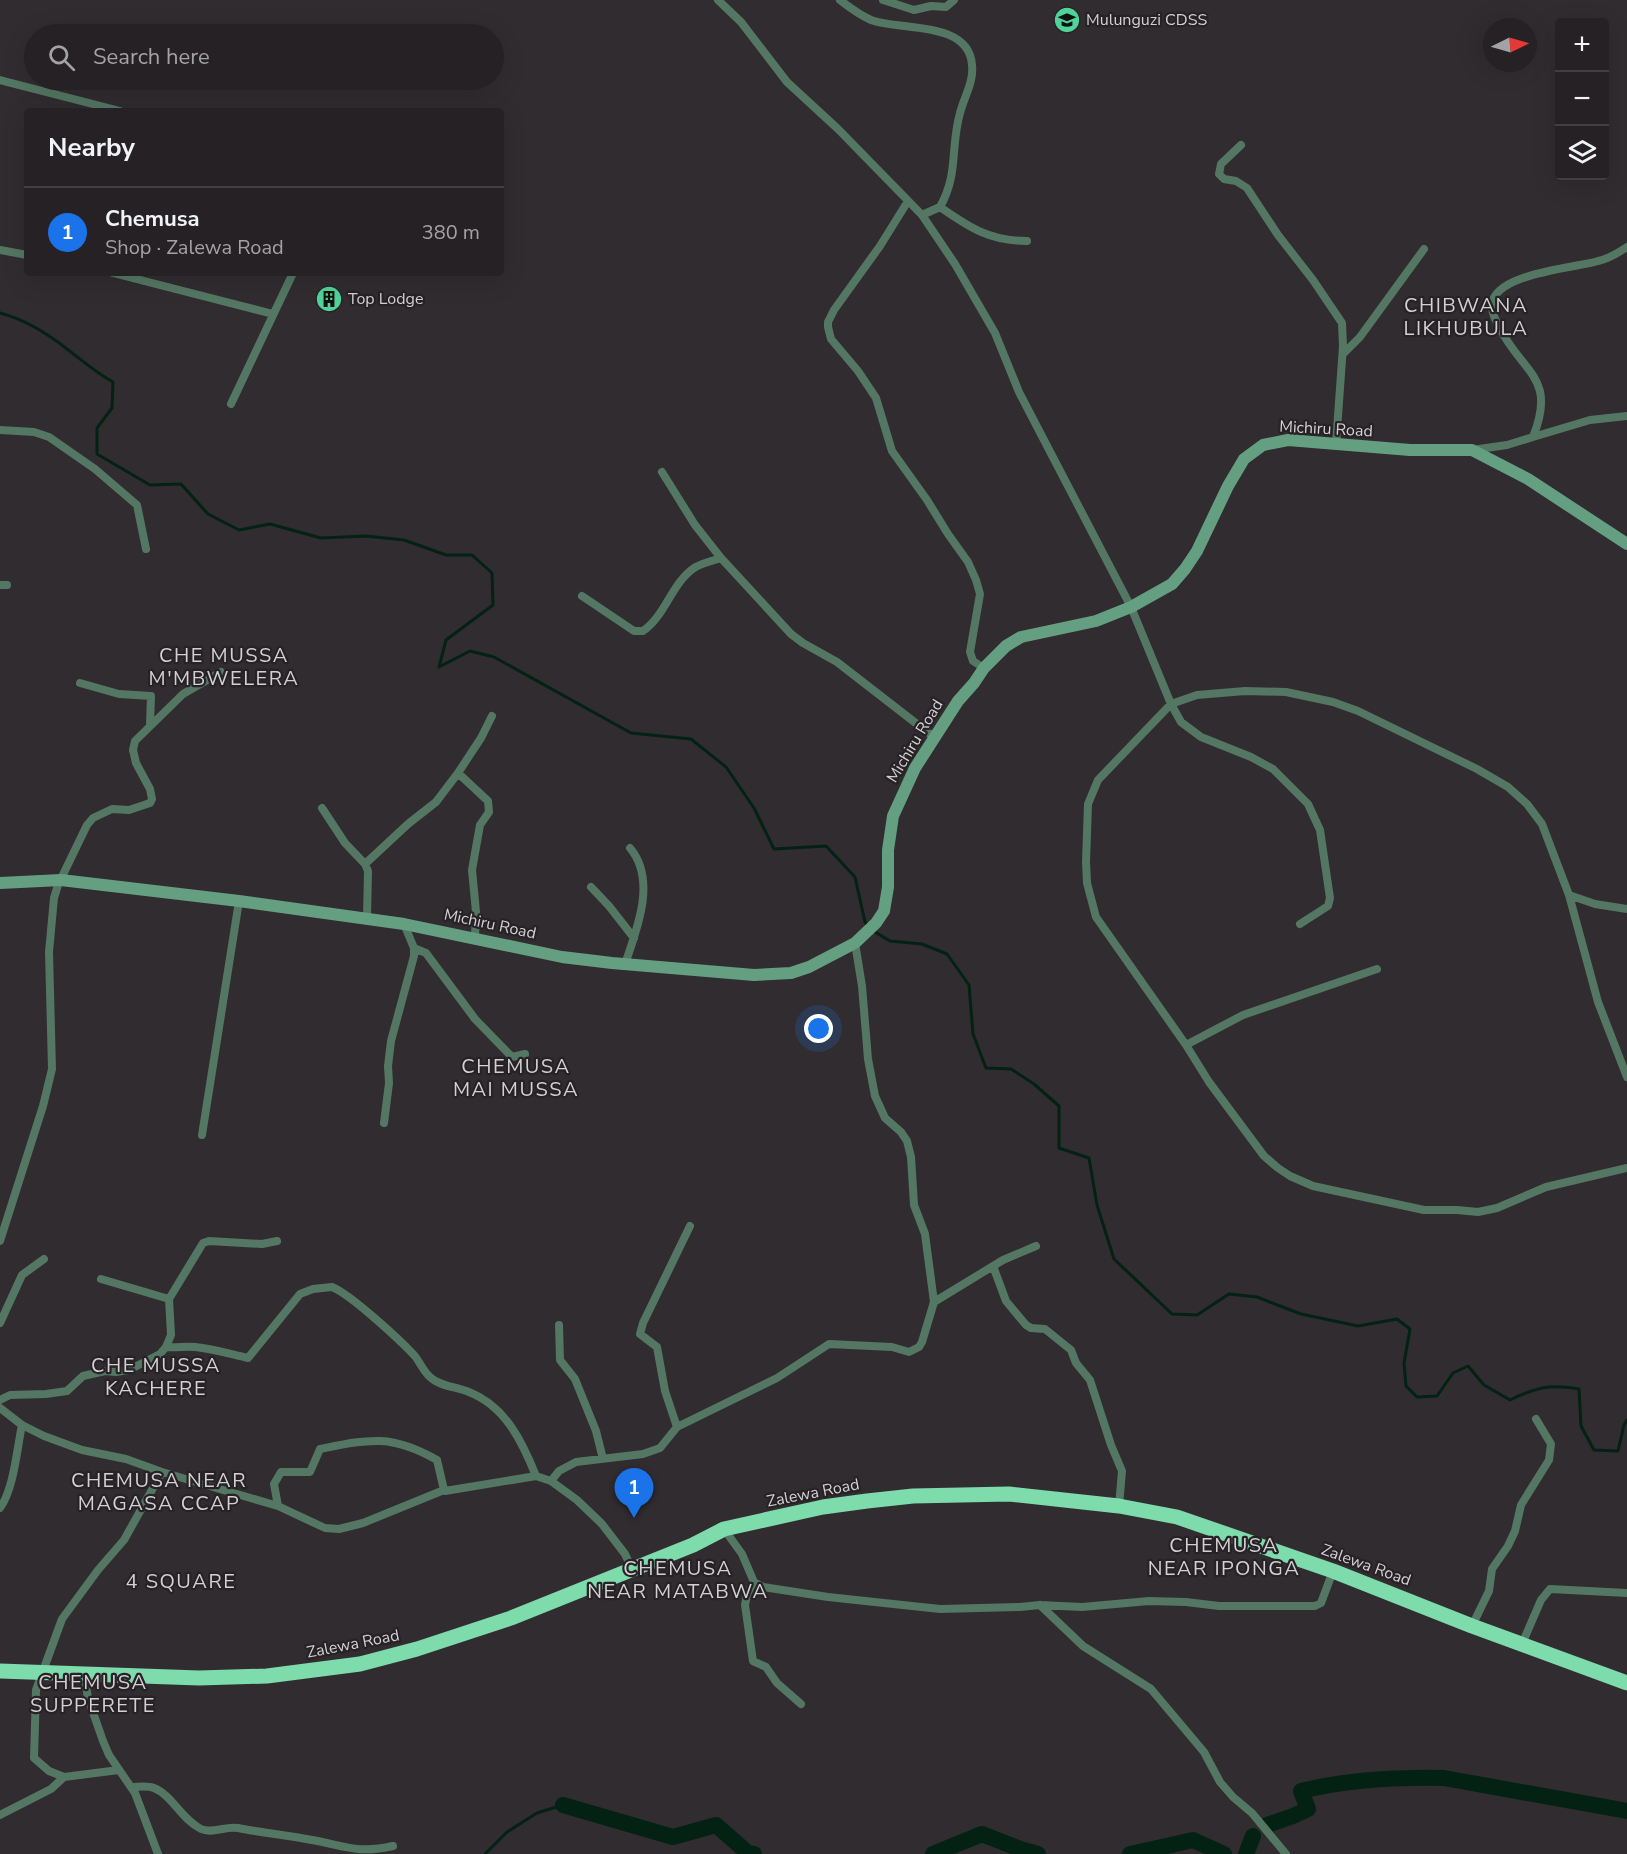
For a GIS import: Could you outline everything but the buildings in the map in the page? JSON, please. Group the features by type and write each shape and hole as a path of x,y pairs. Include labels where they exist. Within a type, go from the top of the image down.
{"highway":[{"name":"Zalewa Road","path":"0,1671 41,1674 221,1677 277,1675 360,1664 469,1633 693,1545 724,1529 823,1508 913,1497 1009,1494 1119,1506 1177,1517 1333,1571 1472,1626 1627,1683"}],"street":[{"path":"718,0 741,22 787,82 838,129 922,214 956,264 995,333 1019,392 1131,607 1171,704 1181,722 1201,736 1273,769 1308,804 1320,830 1330,898 1328,906 1300,924"},
{"path":"842,2 856,0"},
{"path":"883,0 919,10 931,6 946,7 954,0"},
{"path":"842,2 871,20 898,26 930,28 947,34 964,45 970,56 971,81 960,114 952,178 940,207 922,214"},
{"path":"0,80 24,86"},
{"path":"39,90 108,108"},
{"path":"1241,145 1221,164 1218,169 1219,174 1247,188 1342,323 1336,444"},
{"path":"908,201 834,310 828,327 831,339 858,371 876,398 892,451 970,566 980,594 971,644 971,657 984,668"},
{"path":"940,207 974,230 991,237 1027,241"},
{"path":"1533,437 1541,418 1540,385 1503,334 1493,315 1492,303 1497,294 1533,273 1599,261 1627,247"},
{"path":"1342,354 1360,337 1424,249"},
{"path":"0,250 24,254"},
{"path":"124,276 273,314"},
{"path":"231,404 292,276"},
{"path":"1472,450 1508,445 1590,420 1627,416"},
{"path":"0,430 34,432 49,436 95,469 137,505 146,549"},
{"name":"Michiru Road","path":"0,883 61,880 239,901 404,924 562,957 695,971 770,975 791,973 810,967 855,943 884,911 887,903 890,825 915,768 958,701 984,668 1006,646 1021,637 1096,621 1131,607 1172,584 1197,551 1228,486 1244,459 1263,445 1279,441 1410,450 1472,450 1528,479 1627,544"},
{"path":"662,472 695,525 721,558 791,634 812,649 837,662 934,738"},
{"path":"582,596 634,631 643,631 660,616 671,594 688,574 702,564 721,558"},
{"path":"0,1241 43,1106 52,1069 49,952 54,898 87,825 93,818 112,809 129,810 150,803 152,795 150,789 136,763 133,750 135,741 183,694 221,672"},
{"path":"80,683 119,694 151,696 150,724"},
{"path":"1627,1077 1598,1002 1569,895 1542,824 1527,804 1508,787 1358,711 1306,695 1274,691 1219,692 1197,695 1171,704 1098,780 1088,804 1086,862 1087,883 1096,917 1186,1045 1209,1082 1264,1156 1290,1176 1313,1186 1424,1210 1478,1212 1497,1208 1546,1187 1627,1168"},
{"path":"365,864 408,824 436,802 481,738 492,716"},
{"path":"458,773 488,801 490,807 480,825 472,870 476,912 475,937"},
{"path":"322,808 345,843 365,864 368,878 367,918"},
{"path":"626,964 642,915 643,885 636,855 630,848"},
{"path":"591,887 634,938"},
{"path":"1569,895 1595,904 1627,909"},
{"path":"202,1135 239,901"},
{"path":"384,1123 389,1083 390,1041 414,956 414,948 404,924"},
{"path":"551,1481 559,1471 576,1462 654,1451 666,1443 677,1427 777,1378 829,1344 892,1347 909,1352 922,1342 934,1302 925,1234 914,1205 909,1148 902,1132 881,1113 875,1096 868,1059 862,986 855,943"},
{"path":"414,948 426,953 475,1019 501,1047 512,1057 525,1054"},
{"path":"1186,1045 1243,1015 1377,969"},
{"path":"677,1427 665,1391 657,1347 640,1335 643,1323 690,1226"},
{"path":"0,1400 10,1395 67,1391 83,1376 136,1367 160,1354 166,1347 172,1328 169,1299 203,1243 209,1241 262,1244 277,1241"},
{"path":"934,1302 993,1266 1036,1246"},
{"path":"0,1323 22,1275 44,1259"},
{"path":"993,1266 1006,1301 1026,1325 1031,1328 1045,1329 1071,1350 1076,1363 1090,1380 1122,1471 1119,1506"},
{"path":"101,1280 169,1299"},
{"path":"166,1347 198,1347 248,1358 300,1294 313,1289 332,1287 364,1310 402,1343 431,1378 476,1394 494,1406 524,1446 536,1476"},
{"path":"559,1325 561,1360 575,1379 596,1431 603,1459"},
{"path":"0,1408 22,1425 44,1436 82,1450 126,1459 278,1506 324,1528 339,1529 363,1523 444,1490 536,1476 551,1481 577,1500 602,1524 625,1554 632,1569"},
{"path":"1472,1626 1489,1591 1492,1569 1515,1531 1521,1505 1549,1460 1551,1444 1536,1419"},
{"path":"0,1508 12,1476 22,1425"},
{"path":"278,1506 274,1484 281,1472 310,1472 320,1449 366,1441 385,1440 415,1448 437,1460 444,1490"},
{"path":"119,1770 64,1777 49,1771 34,1758 36,1690 62,1619 124,1540 162,1472"},
{"path":"724,1529 742,1554 754,1582 763,1587 828,1597 940,1609 1040,1605 1082,1607 1176,1601 1219,1606 1315,1606 1321,1603 1333,1571"},
{"path":"754,1582 744,1605 753,1661 766,1666 777,1683 801,1704"},
{"path":"1522,1644 1541,1600 1550,1589 1627,1593"},
{"path":"1040,1605 1083,1646 1151,1689 1204,1752 1220,1782 1252,1813 1286,1854"},
{"path":"84,1674 88,1698 103,1741 136,1796 158,1854"},
{"path":"0,1815 51,1789 64,1777"},
{"path":"131,1787 156,1789 190,1822 206,1831 227,1827 238,1828 312,1840 357,1852 379,1851 393,1846"}],"waterway":[{"path":"0,313 18,319 44,333 113,382 112,408 97,428 97,454 150,485 181,484 208,514 239,530 270,524 321,538 366,536 404,540 446,555 472,555 492,573 493,605 446,640 439,667 470,651 494,657 631,733 691,739 726,767 754,808 774,849 826,846 855,877 868,927"},
{"path":"875,932 890,941 922,944 947,954 969,985 973,1034 986,1068 1011,1069 1034,1084 1059,1106 1059,1148 1089,1158 1097,1205 1114,1259 1172,1314 1197,1315 1229,1294 1257,1297 1301,1314 1358,1326 1397,1319 1410,1329 1404,1363 1406,1386 1417,1397 1437,1396 1453,1373 1468,1366 1484,1385 1510,1400 1543,1388 1579,1389 1581,1426 1594,1450 1618,1451 1627,1420"},
{"path":"1267,1825 1308,1809 1301,1791 1354,1782 1408,1778 1444,1778 1627,1811"},
{"path":"485,1854 507,1832 537,1813 563,1805"},
{"path":"563,1805 673,1837 716,1825 748,1853 754,1854"},
{"path":"933,1854 982,1834 1038,1854"},
{"path":"1246,1854 1253,1836"},
{"path":"1130,1854 1193,1840 1224,1854"}],"place":[{"name":"Mulunguzi CDSS","path":"1067,20"},
{"name":"Top Lodge","path":"329,299"},
{"name":"Chemusa","path":"634,1518"}],"district":[{"name":"CHIBWANA LIKHUBULA","path":"1466,316"},
{"name":"CHE MUSSA M'MBWELERA","path":"224,666"},
{"name":"CHEMUSA MAI MUSSA","path":"516,1078"},
{"name":"CHE MUSSA KACHERE","path":"156,1376"},
{"name":"CHEMUSA NEAR MAGASA CCAP","path":"159,1492"},
{"name":"CHEMUSA NEAR IPONGA","path":"1224,1556"},
{"name":"CHEMUSA NEAR MATABWA","path":"678,1580"},
{"name":"4 SQUARE","path":"181,1581"},
{"name":"CHEMUSA SUPPERETE","path":"93,1694"}]}
